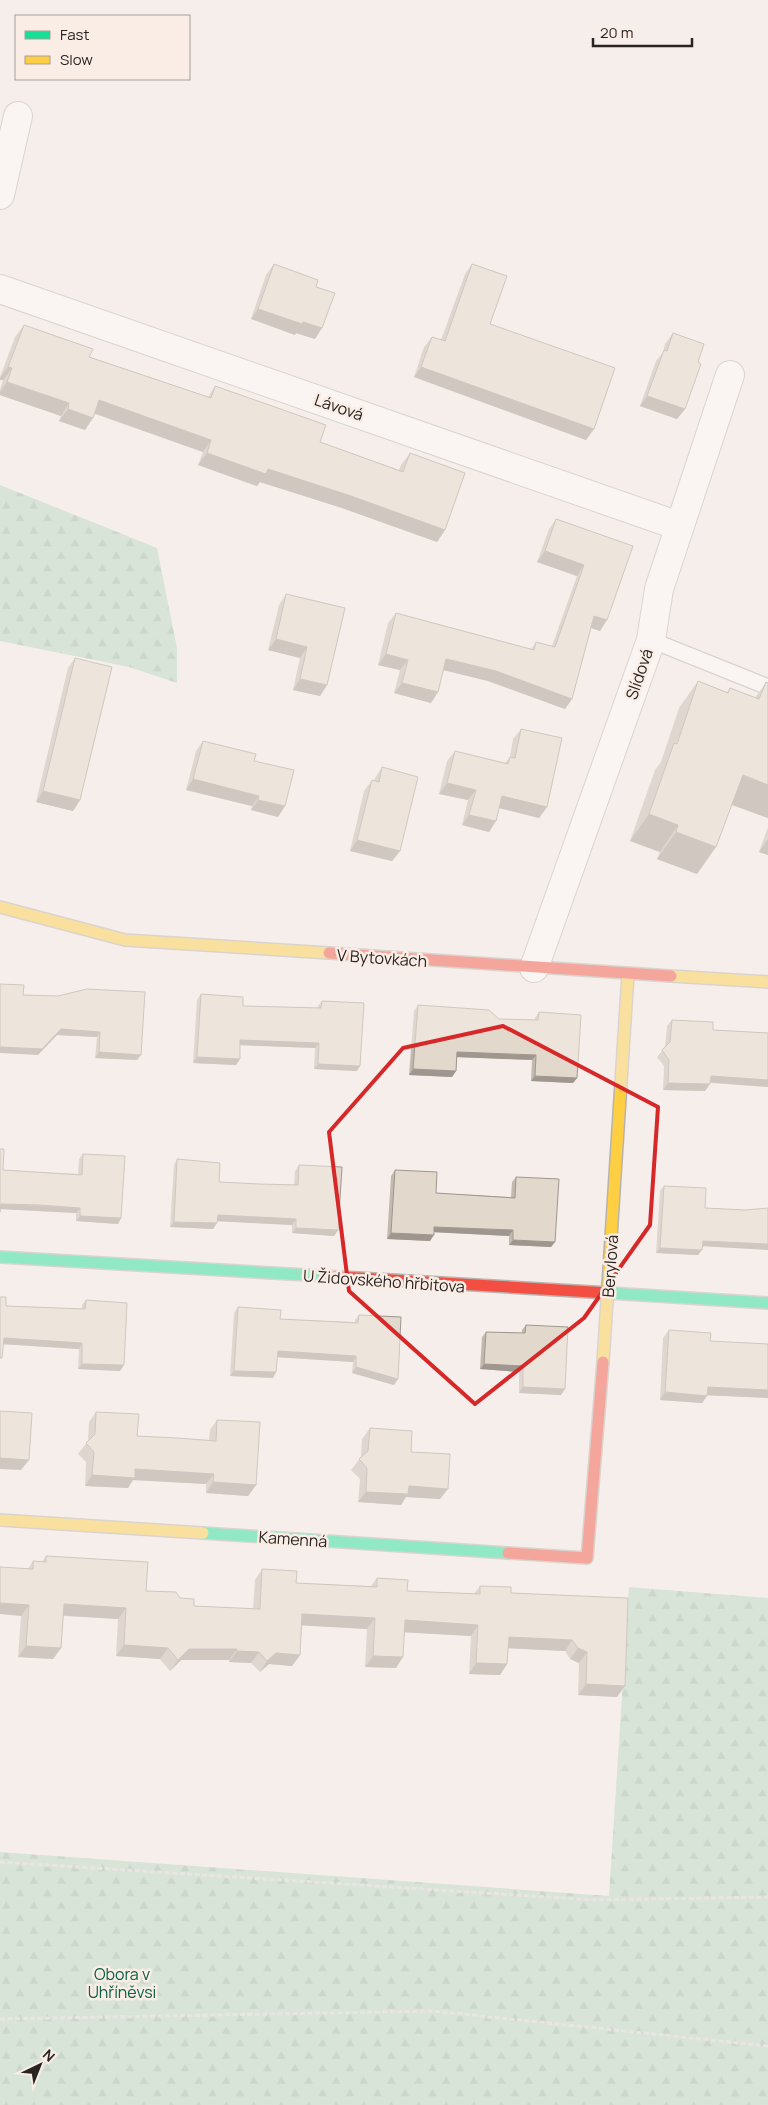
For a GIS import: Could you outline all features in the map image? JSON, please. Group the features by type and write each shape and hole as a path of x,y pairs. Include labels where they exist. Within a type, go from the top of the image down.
{"street":[{"path":"0,195 18,116"},
{"name":"Lávová","path":"0,289 678,526"},
{"name":"Slídová","path":"534,968 651,640 659,589 678,526 730,375"},
{"name":"V Bytovkách","path":"0,907 124,940 768,982"},
{"name":"Berylová","path":"587,1558 608,1295 628,974"},
{"name":"U Židovského hřbitova","path":"0,1257 608,1295 768,1303"},
{"name":"Kamenná","path":"0,1520 587,1558"}],"lane":[{"path":"651,640 768,687"}],"path":[{"path":"0,1862 595,1900 768,1898"},
{"path":"0,2019 433,2011 768,2046"}],"highlighted area":[{"path":"503,1026 658,1107 650,1225 584,1318 475,1404 349,1291 329,1132 403,1048"}],"green space":[{"path":"0,485 157,548 177,648 177,683 129,667 0,641"},
{"name":"Obora v Uhříněvsi","path":"629,1587 768,1598 768,2105 0,2105 0,1852 609,1896"}],"building":[{"path":"274,264 318,280 316,287 335,293 322,328 303,322 302,324 258,309"},
{"path":"472,264 507,276 490,324 615,368 594,429 421,367 432,337 445,341"},
{"path":"24,325 93,349 89,357 211,398 215,386 326,425 320,442 403,472 410,453 465,473 445,530 351,496 268,469 266,474 207,453 211,440 99,400 93,418 68,409 69,403 7,382 12,368 8,367"},
{"path":"673,333 704,344 698,362 701,364 685,409 647,396 664,350 667,351"},
{"path":"556,519 633,546 607,620 594,616 572,699 496,671 446,659 438,692 402,683 408,660 386,654 396,613 534,650 536,642 555,647 584,565 545,551"},
{"path":"286,594 345,608 327,685 300,679 307,647 276,639"},
{"path":"75,658 112,667 80,800 43,791"},
{"path":"698,681 728,693 730,688 759,699 766,682 768,683 768,785 743,775 716,847 676,832 678,825 649,814 674,743 677,744"},
{"path":"521,729 562,738 547,807 502,796 496,821 469,815 476,790 447,783 455,751 508,764 510,757 515,758"},
{"path":"203,741 256,754 254,761 294,770 285,806 258,800 259,796 193,779"},
{"path":"382,767 418,777 400,851 357,840 372,780 379,782"},
{"path":"0,984 24,985 23,995 58,996 87,989 145,992 141,1055 99,1052 100,1032 61,1029 42,1049 0,1047"},
{"path":"201,994 243,997 243,1006 321,1008 322,1001 364,1003 360,1066 318,1064 319,1043 240,1040 240,1059 197,1057"},
{"path":"418,1005 489,1010 499,1019 538,1020 539,1012 581,1015 577,1078 535,1076 536,1055 457,1052 456,1071 413,1069"},
{"path":"672,1020 713,1022 713,1030 768,1033 768,1080 711,1076 710,1084 668,1083 669,1060 662,1050 670,1042"},
{"path":"0,1149 4,1149 3,1170 82,1175 83,1154 125,1156 121,1218 80,1216 80,1208 40,1205 1,1204 0,1212"},
{"path":"177,1159 220,1163 219,1182 259,1184 298,1185 299,1165 342,1167 338,1230 296,1228 296,1219 218,1215 217,1223 174,1222"},
{"path":"395,1170 437,1172 436,1193 515,1198 516,1177 559,1179 555,1242 513,1240 513,1230 434,1227 434,1235 391,1233"},
{"path":"664,1186 706,1188 705,1208 746,1210 768,1208 768,1244 703,1241 702,1250 660,1248"},
{"path":"0,1297 6,1297 6,1306 85,1309 86,1300 127,1303 124,1365 82,1364 82,1343 4,1338 2,1358 0,1358"},
{"path":"238,1307 281,1310 280,1319 358,1323 359,1315 401,1317 398,1379 356,1367 356,1356 278,1351 276,1372 234,1371"},
{"path":"526,1325 568,1327 565,1389 523,1387 523,1366 484,1364 486,1332 525,1333"},
{"path":"669,1330 711,1333 710,1341 768,1344 768,1390 708,1387 707,1396 665,1392"},
{"path":"0,1411 32,1413 29,1460 0,1458"},
{"path":"96,1412 139,1414 137,1436 216,1441 217,1420 260,1422 256,1485 213,1482 214,1474 135,1469 135,1478 92,1475 94,1452 86,1443 95,1434"},
{"path":"370,1428 412,1431 411,1452 450,1454 448,1489 409,1486 408,1494 366,1492 367,1468 359,1459 368,1451"},
{"path":"46,1556 148,1562 146,1591 176,1592 180,1598 194,1599 194,1606 260,1609 262,1569 297,1571 296,1583 377,1587 377,1578 408,1580 407,1591 480,1594 480,1586 511,1587 511,1593 628,1598 625,1686 586,1684 587,1652 578,1648 572,1640 509,1637 507,1664 476,1663 478,1625 405,1620 403,1657 373,1656 375,1618 302,1614 300,1655 276,1653 267,1661 259,1652 237,1651 237,1649 189,1649 178,1660 168,1648 124,1645 126,1608 64,1604 61,1648 26,1646 29,1605 0,1603 0,1567 33,1569 33,1561 46,1562"}],"traffic: fast":[{"path":"0,1257 324,1276"},
{"path":"609,1293 768,1303"},
{"path":"203,1533 508,1553"}],"traffic: slow":[{"path":"0,907 125,940 329,953"},
{"path":"603,1362 628,974"},
{"path":"671,976 768,982"},
{"path":"0,1520 203,1533"}],"traffic: jam":[{"path":"329,953 671,976"},
{"path":"324,1276 609,1293"},
{"path":"508,1553 587,1558 603,1362"}]}
